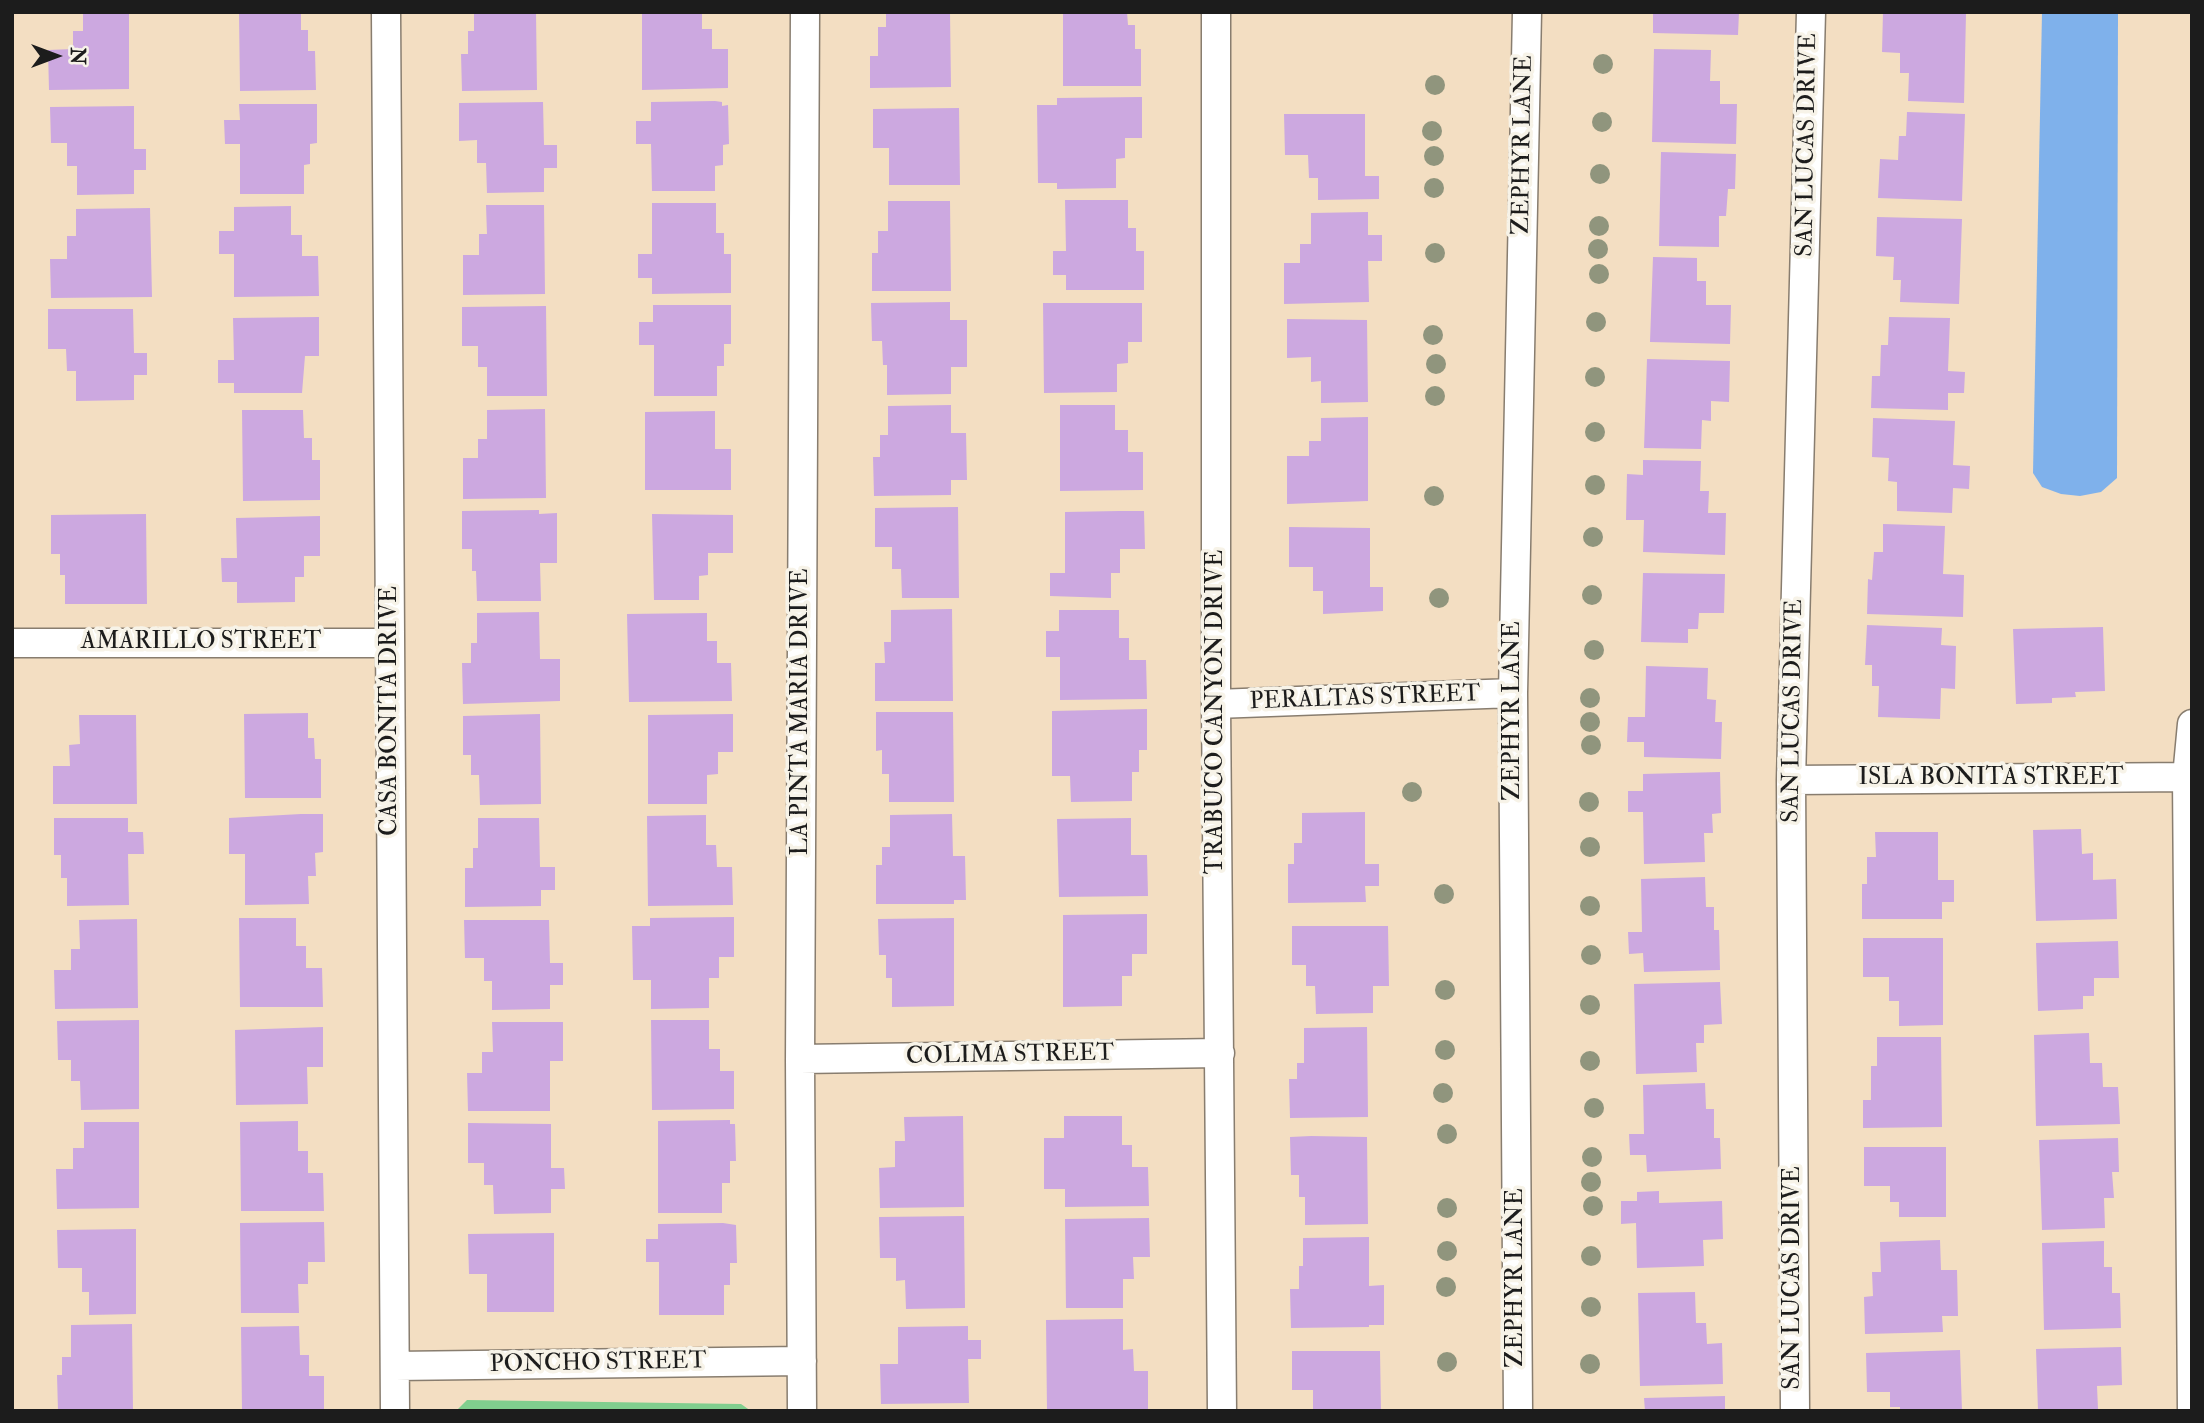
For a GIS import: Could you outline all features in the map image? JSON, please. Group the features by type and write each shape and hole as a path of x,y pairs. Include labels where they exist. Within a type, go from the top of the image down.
{"street":[{"name":"CASA BONITA DRIVE","path":"386,12 395,1411"},
{"name":"LA PINTA MARIA DRIVE","path":"802,1411 800,1059 805,12"},
{"name":"TRABUCO CANYON DRIVE","path":"1216,12 1216,704 1222,1411"},
{"name":"ZEPHYR LANE","path":"1518,1411 1513,693 1527,12"},
{"name":"SAN LUCAS DRIVE","path":"1795,1411 1791,780 1811,12"},
{"name":"AMARILLO STREET","path":"12,643 390,643"},
{"name":"PERALTAS STREET","path":"1216,704 1513,693"},
{"path":"2192,724 2192,1411"},
{"name":"ISLA BONITA STREET","path":"1791,780 2190,777"},
{"name":"COLIMA STREET","path":"800,1059 1220,1053"},
{"name":"PONCHO STREET","path":"395,1366 802,1362"}],"green space":[{"path":"467,1400 741,1404 751,1411 456,1411"}],"water":[{"path":"2042,12 2118,12 2117,478 2101,492 2080,496 2061,494 2042,487 2033,473"}],"building":[{"path":"83,12 129,12 129,89 49,90 48,50 73,49 73,31 83,31"},
{"path":"239,12 301,12 301,30 308,30 308,51 315,51 316,90 240,91"},
{"path":"474,12 536,12 537,90 462,91 461,54 468,54 468,31 474,31"},
{"path":"642,12 702,12 702,29 712,29 712,49 728,49 728,88 642,90"},
{"path":"886,12 950,12 951,87 870,88 870,56 878,56 878,27 886,27"},
{"path":"1063,12 1127,12 1128,25 1135,25 1135,49 1141,49 1141,86 1063,86"},
{"path":"1653,12 1739,12 1738,35 1653,33"},
{"path":"1883,12 1966,14 1964,103 1908,101 1909,73 1900,73 1900,53 1882,52"},
{"path":"1654,49 1711,50 1710,81 1720,81 1720,104 1737,104 1736,144 1652,142"},
{"path":"1142,97 1142,138 1125,138 1125,158 1116,159 1116,188 1057,189 1057,183 1038,183 1037,105 1057,105 1057,98"},
{"path":"715,101 722,102 722,106 728,105 729,144 723,145 723,165 715,166 715,191 652,191 651,144 636,144 636,121 651,121 651,102"},
{"path":"543,102 544,145 557,145 557,168 544,168 544,192 487,193 486,163 477,163 477,140 459,141 459,103"},
{"path":"239,104 317,104 317,143 310,144 310,164 304,165 304,194 240,194 240,144 225,144 224,120 240,120"},
{"path":"134,106 134,149 146,149 146,170 134,170 134,194 77,195 77,166 67,166 67,143 51,143 50,107"},
{"path":"959,108 960,185 889,185 889,148 873,148 873,109"},
{"path":"1907,112 1965,114 1962,201 1878,198 1880,159 1898,160 1899,136 1906,136"},
{"path":"1284,114 1365,114 1365,176 1379,176 1379,199 1318,200 1318,178 1309,178 1308,155 1285,155"},
{"path":"1661,152 1736,154 1735,189 1728,189 1726,216 1719,216 1719,247 1659,246"},
{"path":"1065,200 1128,200 1128,228 1136,228 1136,251 1144,251 1144,290 1066,290 1066,275 1053,275 1053,251 1066,251"},
{"path":"888,201 950,201 951,291 872,291 872,253 878,253 878,231 888,231"},
{"path":"652,203 716,203 716,233 724,233 724,254 731,254 731,293 652,294 652,278 638,278 638,254 652,254"},
{"path":"486,205 544,205 545,294 463,295 463,255 479,255 479,234 487,234"},
{"path":"291,206 291,235 302,235 302,256 318,256 319,296 234,297 234,254 219,254 219,231 234,231 234,207"},
{"path":"150,208 152,297 51,298 50,259 67,259 67,236 76,236 76,209"},
{"path":"1368,212 1368,235 1382,235 1382,261 1368,261 1369,302 1284,304 1284,263 1300,263 1300,244 1311,244 1311,213"},
{"path":"1877,217 1962,219 1959,304 1900,302 1901,280 1893,280 1894,257 1876,256"},
{"path":"1653,257 1697,258 1697,281 1706,281 1706,305 1731,305 1730,344 1650,342"},
{"path":"950,302 950,320 967,320 967,367 951,367 951,394 887,395 887,365 883,365 882,341 872,341 871,303"},
{"path":"1043,303 1142,303 1142,342 1128,342 1128,363 1117,364 1117,392 1044,393"},
{"path":"653,305 731,305 731,344 724,344 724,366 717,366 717,396 654,396 654,345 639,345 639,322 653,322"},
{"path":"546,306 547,396 487,396 487,367 478,367 478,346 462,346 462,307"},
{"path":"48,309 133,309 134,353 147,353 147,375 134,375 134,400 76,401 76,371 67,371 66,349 48,349"},
{"path":"319,317 319,356 305,356 302,393 234,393 234,383 218,383 218,360 234,360 233,318"},
{"path":"1889,317 1950,318 1948,371 1965,372 1964,393 1948,393 1948,410 1871,408 1872,376 1880,376 1881,345 1888,345"},
{"path":"1287,319 1367,320 1368,402 1321,403 1321,381 1311,382 1311,357 1287,358"},
{"path":"1647,359 1730,361 1729,402 1711,401 1711,421 1702,420 1701,449 1644,448"},
{"path":"951,405 951,433 966,433 967,480 951,480 951,495 874,496 873,457 880,457 880,435 888,435 888,406"},
{"path":"1060,405 1115,405 1115,430 1128,430 1128,452 1143,452 1143,490 1060,491"},
{"path":"545,409 546,498 463,499 463,458 478,458 478,439 487,439 487,410"},
{"path":"242,410 303,410 304,438 312,438 312,460 320,460 320,500 243,501"},
{"path":"715,411 715,449 731,449 731,490 645,490 645,412"},
{"path":"1368,417 1368,501 1287,504 1287,456 1309,456 1309,441 1321,441 1321,418"},
{"path":"1873,418 1955,421 1953,465 1970,466 1969,489 1953,488 1952,513 1897,511 1897,482 1888,481 1889,458 1872,457"},
{"path":"1643,460 1701,461 1700,491 1709,491 1708,513 1726,513 1725,555 1643,552 1644,520 1626,520 1627,474 1643,475"},
{"path":"958,507 959,598 902,598 901,569 892,569 892,547 875,547 875,508"},
{"path":"539,510 539,514 557,513 557,563 540,563 541,601 477,601 476,571 472,571 472,549 462,549 462,511"},
{"path":"1144,511 1145,549 1120,549 1120,573 1111,573 1111,598 1050,596 1050,573 1065,573 1065,512"},
{"path":"146,514 147,604 65,604 65,575 60,575 60,554 51,554 51,515"},
{"path":"652,514 733,515 733,553 708,553 708,575 699,576 699,600 654,600"},
{"path":"320,516 320,556 304,556 304,577 295,577 295,602 237,603 237,582 222,582 221,558 237,558 236,518"},
{"path":"1883,524 1945,526 1943,574 1964,575 1963,617 1867,614 1868,579 1872,580 1874,552 1883,552"},
{"path":"1289,527 1370,528 1370,587 1383,587 1383,611 1323,614 1323,591 1313,591 1313,567 1289,567"},
{"path":"1643,573 1725,574 1724,613 1699,613 1698,629 1688,629 1688,643 1641,642"},
{"path":"952,609 953,701 875,701 875,663 885,663 884,642 891,642 891,610"},
{"path":"1059,610 1119,610 1119,638 1129,638 1129,660 1146,660 1147,699 1060,700 1060,657 1046,657 1046,631 1059,631"},
{"path":"539,612 540,659 560,659 560,701 463,704 462,663 471,663 471,643 477,643 477,613"},
{"path":"707,613 707,641 717,641 717,663 731,663 732,701 629,702 627,614"},
{"path":"1867,625 1942,628 1941,645 1956,646 1955,689 1941,688 1940,719 1878,717 1879,686 1872,686 1872,665 1865,665"},
{"path":"2103,627 2105,691 2075,692 2076,697 2052,698 2052,703 2016,704 2013,629"},
{"path":"1646,666 1708,668 1707,699 1716,700 1715,722 1722,722 1721,759 1644,757 1644,742 1627,742 1628,717 1645,717"},
{"path":"1147,709 1147,750 1139,750 1139,772 1132,772 1132,801 1071,802 1070,776 1052,776 1052,711"},
{"path":"876,712 953,712 954,802 889,802 889,774 882,774 882,750 876,751"},
{"path":"308,713 308,738 314,738 315,759 321,759 321,798 245,798 244,714"},
{"path":"540,714 541,804 480,805 479,775 471,775 471,755 463,755 463,716"},
{"path":"733,714 733,752 718,752 718,774 707,775 707,804 648,804 648,715"},
{"path":"79,715 136,715 137,804 53,804 53,766 70,766 69,745 80,744"},
{"path":"1720,772 1721,813 1712,814 1713,833 1704,833 1705,862 1644,864 1643,812 1628,812 1628,791 1643,791 1643,774"},
{"path":"1365,812 1365,864 1379,864 1379,886 1365,886 1366,902 1288,903 1288,864 1294,864 1294,843 1302,843 1302,813"},
{"path":"323,814 323,852 315,853 316,876 308,876 309,904 245,905 245,854 229,854 229,818"},
{"path":"952,814 953,856 965,856 966,900 954,900 954,904 876,904 876,865 882,865 882,847 890,847 890,815"},
{"path":"706,815 706,845 716,845 717,867 732,867 733,905 648,906 647,816"},
{"path":"54,818 128,818 128,832 143,832 144,854 128,854 129,905 67,906 67,878 61,878 61,855 54,855"},
{"path":"478,818 539,818 540,867 555,867 555,890 541,890 541,906 465,907 465,868 473,868 473,848 478,848"},
{"path":"1131,818 1131,855 1147,855 1148,896 1059,897 1057,819"},
{"path":"2081,829 2082,854 2093,853 2093,880 2116,879 2117,919 2036,921 2033,830"},
{"path":"1875,832 1938,832 1938,880 1954,880 1954,902 1942,902 1942,919 1862,919 1862,884 1867,884 1867,857 1876,857"},
{"path":"1705,877 1706,907 1714,907 1714,930 1719,930 1720,970 1644,972 1643,953 1629,954 1628,932 1642,932 1641,879"},
{"path":"1147,914 1147,954 1132,954 1132,976 1122,976 1122,1006 1063,1007 1063,915"},
{"path":"734,917 734,957 719,957 719,978 709,978 709,1008 651,1009 651,980 633,980 632,926 650,926 650,918"},
{"path":"239,918 296,918 296,946 306,946 306,968 322,968 323,1007 240,1007"},
{"path":"954,918 954,1006 892,1007 892,978 886,978 886,955 879,955 878,919"},
{"path":"137,919 138,1008 55,1009 54,970 71,970 71,949 80,949 79,920"},
{"path":"464,920 549,920 550,963 563,963 563,985 550,985 550,1009 492,1010 492,981 484,981 484,958 465,958"},
{"path":"1292,926 1388,926 1389,986 1373,986 1373,1013 1316,1014 1315,986 1306,986 1306,965 1292,965"},
{"path":"1863,938 1943,938 1943,1025 1899,1026 1899,1001 1889,1001 1889,977 1863,977"},
{"path":"2118,941 2119,978 2094,978 2094,996 2083,996 2083,1009 2038,1011 2036,943"},
{"path":"1720,982 1722,1024 1704,1025 1704,1043 1696,1043 1697,1072 1636,1074 1634,984"},
{"path":"139,1020 139,1109 81,1110 80,1081 71,1081 71,1060 58,1060 57,1021"},
{"path":"651,1020 709,1020 709,1049 720,1049 720,1071 734,1071 734,1109 652,1110"},
{"path":"492,1022 563,1022 563,1061 550,1061 550,1111 468,1111 467,1073 482,1073 482,1052 493,1052"},
{"path":"323,1027 323,1067 307,1067 308,1104 236,1105 235,1030"},
{"path":"1367,1027 1368,1117 1290,1118 1289,1079 1297,1079 1297,1063 1304,1063 1304,1028"},
{"path":"2089,1033 2090,1063 2102,1063 2103,1087 2118,1087 2120,1124 2036,1126 2034,1035"},
{"path":"1877,1037 1941,1037 1942,1127 1863,1128 1863,1100 1871,1100 1871,1066 1877,1066"},
{"path":"1705,1083 1706,1109 1714,1109 1714,1138 1720,1138 1721,1169 1647,1172 1646,1155 1630,1155 1629,1134 1644,1134 1643,1085"},
{"path":"963,1116 964,1207 880,1208 879,1168 895,1167 895,1141 905,1141 904,1117"},
{"path":"1064,1116 1122,1116 1122,1145 1132,1145 1132,1167 1148,1167 1149,1206 1065,1207 1065,1189 1044,1189 1044,1138 1064,1138"},
{"path":"730,1120 730,1124 735,1124 736,1161 730,1161 730,1183 722,1183 722,1213 658,1213 658,1121"},
{"path":"298,1121 298,1151 308,1151 308,1173 323,1173 324,1211 241,1211 240,1122"},
{"path":"84,1122 139,1122 139,1208 57,1209 56,1169 73,1169 73,1148 84,1148"},
{"path":"468,1123 551,1124 551,1168 564,1168 565,1189 551,1189 551,1213 494,1214 493,1185 484,1185 484,1163 468,1163"},
{"path":"1290,1137 1367,1137 1368,1224 1305,1225 1305,1197 1299,1197 1299,1175 1291,1175"},
{"path":"2118,1138 2119,1172 2112,1172 2114,1198 2104,1198 2105,1228 2042,1230 2039,1140"},
{"path":"1864,1147 1946,1147 1946,1217 1899,1217 1899,1202 1890,1202 1890,1186 1864,1186"},
{"path":"1659,1191 1659,1203 1722,1201 1723,1239 1703,1240 1704,1266 1637,1268 1636,1223 1621,1224 1621,1201 1637,1201 1637,1192"},
{"path":"964,1216 965,1308 906,1309 905,1280 896,1281 896,1258 880,1258 879,1217"},
{"path":"1149,1218 1150,1257 1133,1257 1134,1279 1123,1279 1123,1308 1066,1308 1065,1219"},
{"path":"324,1222 325,1262 308,1262 308,1284 298,1284 299,1313 241,1313 240,1223"},
{"path":"658,1224 736,1225 737,1263 730,1263 730,1285 724,1285 724,1315 659,1315 659,1262 646,1262 646,1239 658,1239"},
{"path":"136,1229 136,1314 89,1315 89,1292 82,1292 82,1268 58,1268 57,1230"},
{"path":"554,1233 554,1312 487,1312 487,1274 469,1274 468,1234"},
{"path":"1369,1237 1369,1286 1384,1285 1384,1325 1291,1328 1290,1289 1299,1289 1299,1266 1303,1266 1303,1238"},
{"path":"1940,1240 1941,1270 1957,1270 1958,1316 1942,1316 1943,1332 1865,1334 1864,1297 1873,1296 1872,1272 1881,1272 1880,1242"},
{"path":"2104,1241 2104,1267 2112,1267 2112,1293 2120,1293 2121,1328 2044,1330 2042,1243"},
{"path":"1695,1292 1696,1323 1706,1323 1707,1344 1722,1343 1723,1384 1640,1386 1638,1293"},
{"path":"1123,1319 1123,1350 1133,1349 1134,1371 1148,1371 1148,1410 1047,1411 1046,1320"},
{"path":"132,1324 133,1411 58,1411 57,1375 62,1375 62,1357 71,1357 71,1325"},
{"path":"299,1326 300,1355 309,1355 309,1376 324,1376 324,1411 242,1411 241,1327"},
{"path":"968,1326 968,1340 981,1340 981,1359 968,1359 969,1403 881,1404 880,1364 898,1364 898,1327"},
{"path":"2121,1347 2122,1385 2097,1386 2098,1409 2038,1411 2036,1349"},
{"path":"1960,1350 1962,1411 1900,1411 1900,1407 1890,1407 1890,1392 1867,1392 1866,1353"},
{"path":"1292,1351 1380,1351 1381,1411 1313,1411 1313,1390 1292,1390"},
{"path":"1725,1396 1725,1411 1645,1411 1644,1398"}]}
